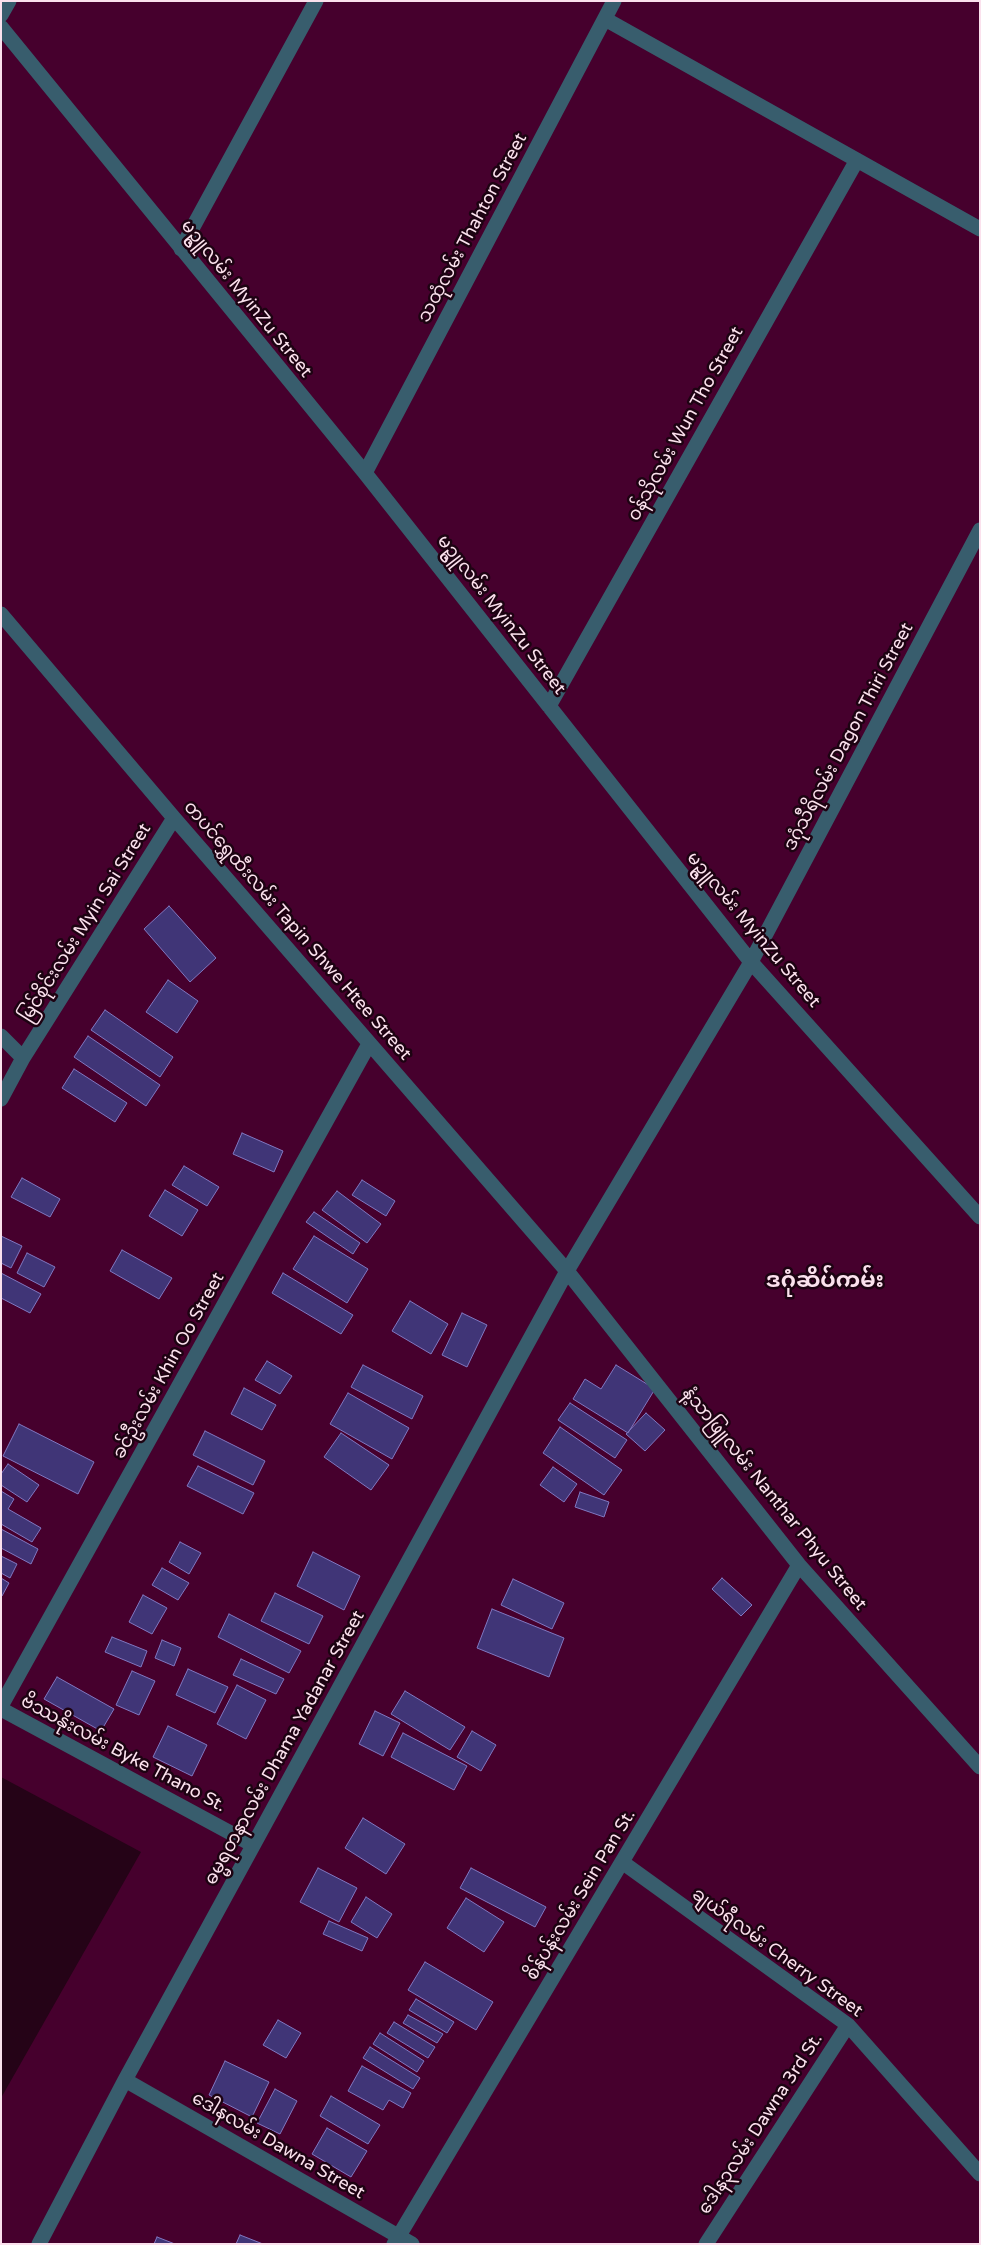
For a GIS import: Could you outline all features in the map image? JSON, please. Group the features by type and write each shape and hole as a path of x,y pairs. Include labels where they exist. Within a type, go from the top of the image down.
{"street":[{"path":"1,15 9,1"},
{"path":"181,249 316,1"},
{"name":"သထုံလမ်း Thahton Street","path":"365,473 614,1"},
{"path":"605,19 980,229"},
{"name":"မဥ္ဇူလမ်း MyinZu Street","path":"1,27 365,473 751,962 980,1217"},
{"name":"၀န်သိုလမ်း Wun Tho Street","path":"549,706 856,160"},
{"name":"ဒဂုံသီရိလမ်း Dagon Thiri Street","path":"566,1271 751,962 980,530"},
{"name":"တပင်ရွှေထီးလမ်း Tapin Shwe Htee Street","path":"1,614 174,818 566,1271"},
{"name":"မြင်စိုင်းလမ်း Myin Sai Street","path":"1,1099 23,1058 174,818"},
{"path":"1,1036 23,1058"},
{"name":"ခင်ဦးလမ်း Khin Oo Street","path":"1,1708 369,1044"},
{"name":"နံ့သာဖြူလမ်း Nanthar Phyu Street","path":"566,1271 799,1565 980,1767"},
{"name":"ဓမ္မရတနာလမ်း Dhama Yadanar Street","path":"39,2244 252,1845 566,1271"},
{"name":"စိန်ပန်းလမ်း Sein Pan St.","path":"402,2241 622,1862 799,1565"},
{"name":"ဗိဿနိုးလမ်း Byke Thano St.","path":"1,1708 252,1845"},
{"name":"ချယ်ရီလမ်း Cherry Street","path":"622,1862 848,2025 980,2174"},
{"name":"ဒေါန၃လမ်း Dawna 3rd St.","path":"706,2244 848,2025"},
{"name":"ဒေါနလမ်း Dawna Street","path":"125,2080 402,2241"}],"shaded area":[{"path":"1,1777 141,1852 1,2098"}],"building":[{"path":"169,906 216,958 190,982 144,929"},
{"path":"168,980 198,1001 177,1033 146,1012"},
{"path":"105,1010 173,1057 160,1077 91,1030"},
{"path":"88,1036 160,1085 146,1106 74,1057"},
{"path":"74,1069 127,1103 115,1122 62,1088"},
{"path":"242,1133 283,1151 274,1172 233,1154"},
{"path":"184,1166 219,1187 207,1206 172,1185"},
{"path":"22,1178 60,1199 50,1217 11,1197"},
{"path":"362,1180 395,1201 386,1216 352,1195"},
{"path":"165,1190 198,1210 182,1236 149,1216"},
{"path":"337,1191 381,1224 367,1243 322,1210"},
{"path":"314,1212 360,1243 353,1254 306,1222"},
{"path":"1,1236 22,1246 11,1268 1,1263"},
{"path":"314,1236 368,1269 347,1303 293,1269"},
{"path":"122,1250 172,1278 159,1299 110,1271"},
{"path":"27,1253 55,1267 44,1287 17,1273"},
{"path":"1,1273 41,1294 30,1313 1,1298"},
{"path":"283,1273 353,1315 341,1334 272,1293"},
{"path":"410,1301 448,1324 431,1354 392,1331"},
{"path":"462,1313 487,1325 467,1367 442,1355"},
{"path":"267,1361 292,1376 280,1394 255,1380"},
{"path":"363,1365 423,1396 412,1419 351,1387"},
{"path":"616,1365 655,1389 628,1433 573,1399 585,1379 601,1389"},
{"path":"244,1388 276,1405 262,1430 231,1414"},
{"path":"348,1393 409,1428 392,1459 330,1424"},
{"path":"570,1403 627,1440 615,1458 558,1420"},
{"path":"646,1413 665,1430 645,1451 626,1434"},
{"path":"19,1424 94,1462 78,1494 3,1456"},
{"path":"560,1427 622,1470 604,1495 543,1453"},
{"path":"205,1431 265,1461 253,1485 193,1455"},
{"path":"341,1433 389,1465 371,1490 324,1457"},
{"path":"8,1464 39,1485 27,1502 1,1485 1,1474"},
{"path":"198,1466 254,1493 243,1514 187,1486"},
{"path":"553,1467 577,1484 564,1502 540,1485"},
{"path":"1,1491 14,1499 8,1509 41,1528 32,1542 1,1524"},
{"path":"580,1492 609,1502 604,1517 575,1507"},
{"path":"1,1529 38,1549 31,1564 1,1548"},
{"path":"180,1542 201,1553 189,1574 169,1562"},
{"path":"313,1552 360,1576 344,1610 297,1586"},
{"path":"1,1556 17,1564 10,1578 1,1573"},
{"path":"162,1568 189,1583 178,1600 152,1585"},
{"path":"1,1578 9,1583 2,1596 1,1596"},
{"path":"722,1578 752,1605 741,1616 712,1589"},
{"path":"513,1579 564,1603 552,1629 501,1605"},
{"path":"275,1593 323,1616 309,1644 261,1621"},
{"path":"143,1595 167,1608 152,1634 129,1622"},
{"path":"492,1609 564,1638 549,1677 477,1648"},
{"path":"229,1614 301,1651 289,1673 218,1637"},
{"path":"112,1637 147,1651 141,1667 105,1652"},
{"path":"162,1640 181,1648 174,1666 155,1658"},
{"path":"241,1659 284,1679 276,1694 233,1675"},
{"path":"188,1669 228,1687 215,1713 176,1695"},
{"path":"132,1671 155,1681 139,1715 116,1705"},
{"path":"57,1677 114,1709 101,1731 44,1699"},
{"path":"237,1685 266,1700 246,1739 217,1724"},
{"path":"405,1691 465,1727 450,1750 391,1714"},
{"path":"375,1711 400,1723 383,1756 359,1744"},
{"path":"168,1726 207,1745 192,1776 153,1757"},
{"path":"472,1731 496,1745 481,1771 457,1757"},
{"path":"403,1733 467,1766 454,1790 391,1757"},
{"path":"363,1818 405,1844 386,1874 345,1848"},
{"path":"318,1868 357,1888 339,1922 300,1902"},
{"path":"471,1868 546,1907 535,1927 460,1888"},
{"path":"366,1897 392,1914 377,1938 351,1922"},
{"path":"466,1898 504,1922 484,1952 447,1928"},
{"path":"329,1921 368,1938 362,1951 323,1934"},
{"path":"425,1962 493,2002 476,2030 408,1990"},
{"path":"416,1999 454,2022 447,2033 409,2010"},
{"path":"408,2015 443,2034 437,2043 403,2023"},
{"path":"278,2020 301,2033 286,2058 263,2045"},
{"path":"394,2022 435,2047 428,2058 387,2033"},
{"path":"380,2033 424,2061 417,2072 373,2044"},
{"path":"370,2047 420,2078 413,2089 363,2058"},
{"path":"225,2061 269,2082 252,2117 209,2095"},
{"path":"362,2066 411,2093 403,2108 389,2100 383,2110 348,2091"},
{"path":"275,2089 297,2101 280,2134 257,2123"},
{"path":"331,2096 380,2125 368,2144 320,2116"},
{"path":"327,2128 367,2151 351,2177 312,2154"},
{"path":"240,2235 263,2244 236,2244"},
{"path":"157,2237 175,2244 154,2244"}],"district":[{"name":"ဒဂုံဆိပ်ကမ်း","path":"825,1281"}]}
